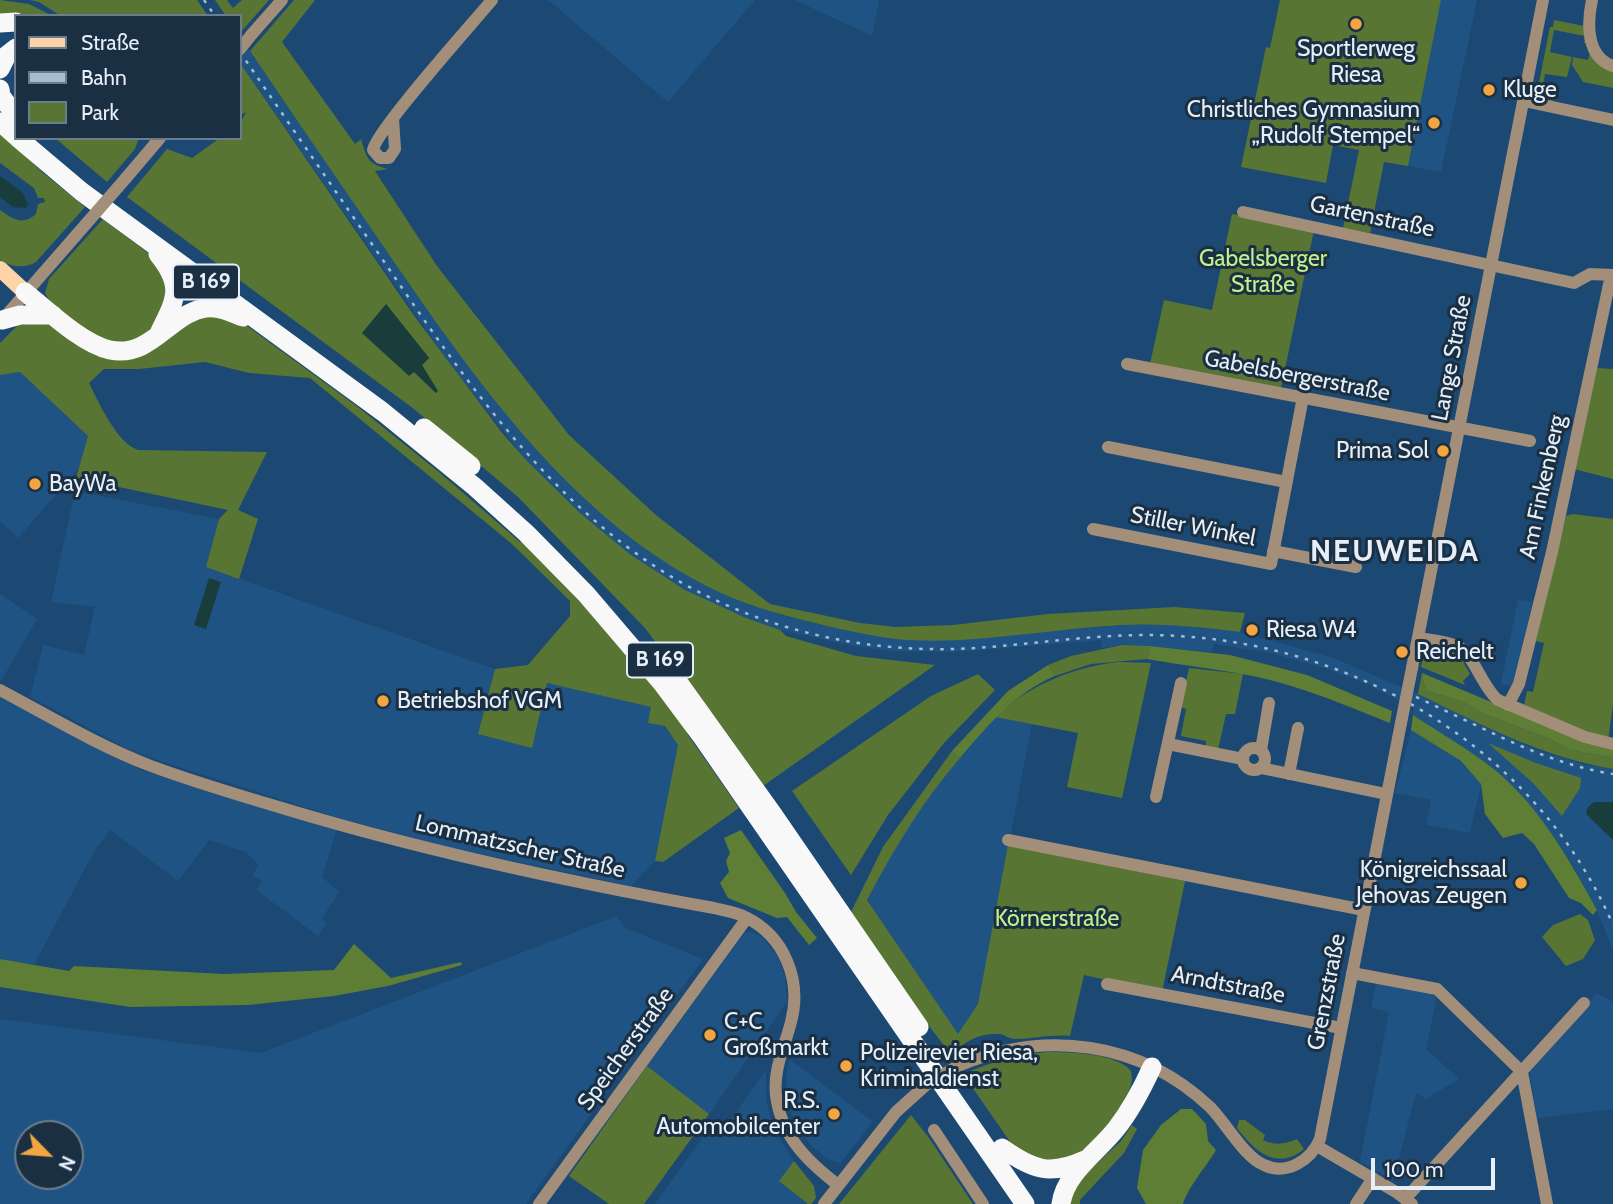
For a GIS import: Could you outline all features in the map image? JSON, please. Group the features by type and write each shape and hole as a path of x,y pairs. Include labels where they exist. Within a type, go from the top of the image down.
{"highway":[{"path":"0,69 7,55 14,50"},
{"path":"0,89 1,96 14,116"},
{"name":"B 169","path":"0,122 14,134"},
{"name":"B 169","path":"21,140 82,192 267,326 445,461 563,570 662,683 1025,1204"},
{"name":"B 169","path":"38,140 83,177 350,371 448,446 528,517 573,562 664,665 714,730 1041,1204"},
{"path":"144,237 173,274 176,288 174,304 156,339"},
{"path":"25,292 81,335 107,350 140,348 186,315 203,308 223,309 267,326"},
{"path":"1,322 20,315 53,315"},
{"path":"783,853 789,877 1011,1204"},
{"path":"1061,1204 1062,1194 1085,1160 1114,1131 1129,1111 1152,1067"},
{"path":"1002,1148 1041,1170 1055,1170 1085,1160"}],"main road":[{"path":"0,269 25,292"}],"street":[{"path":"242,46 282,0"},
{"path":"393,118 492,0"},
{"name":"Lange Straße","path":"1401,723 1543,0"},
{"path":"1592,0 1588,20 1592,41 1600,59 1613,66"},
{"path":"1524,101 1613,120"},
{"path":"1,322 158,140"},
{"name":"Gartenstraße","path":"1243,212 1574,283 1590,274 1612,275"},
{"name":"Am Finkenberg","path":"1508,705 1519,684 1552,552 1612,275"},
{"name":"Gabelsbergerstraße","path":"1127,364 1530,441"},
{"name":"Stiller Winkel","path":"1093,529 1271,564 1303,397"},
{"path":"1108,447 1286,482"},
{"name":"Stiller Winkel","path":"1273,551 1356,567"},
{"path":"1419,638 1459,647 1469,658 1490,694 1508,705 1585,737 1613,744"},
{"path":"1156,797 1181,683"},
{"name":"Lommatzscher Straße","path":"0,690 150,766 248,798 457,856 714,908 747,918 774,940 792,973 794,1009 775,1082 780,1114 792,1141 803,1155 838,1185"},
{"path":"1261,768 1265,758 1261,750 1269,703"},
{"name":"Grenzstraße","path":"1317,1146 1401,723"},
{"path":"1289,774 1298,728"},
{"path":"1168,744 1243,759"},
{"path":"1261,750 1248,750 1243,759 1245,767 1386,794"},
{"path":"1008,840 1364,910"},
{"name":"Speicherstraße","path":"539,1204 747,918"},
{"path":"1352,973 1437,989 1522,1072 1547,1204"},
{"name":"Arndtstraße","path":"1107,984 1341,1028"},
{"path":"824,1204 896,1112 927,1084 958,1066 1003,1050 1043,1044 1103,1049 1152,1067 1198,1096 1226,1124 1249,1154 1263,1165 1282,1168 1297,1164 1317,1146 1409,1201 1584,1003"},
{"path":"934,1130 983,1204"},
{"path":"1356,1204 1373,1178"}],"shaded area":[{"path":"548,0 755,0 668,102"},
{"path":"795,0 879,0 872,36"},
{"name":"Christliches Gymnasium „Rudolf Stempel“","path":"1441,0 1477,0 1441,172 1408,166"},
{"path":"242,40 427,310 517,426 541,455 589,503 640,544 692,578 751,605 784,616 894,639 954,639 1123,625 1178,625 1240,632 1333,658 1540,751 1583,764 1613,769 1613,950 1597,910 1571,862 1519,794 1488,764 1413,715 1414,708 1367,684 1328,669 1271,653 1214,644 1212,652 1150,646 1122,645 1102,648 1101,640 955,652 892,651 780,630 685,591 631,555 580,513 528,462 455,371 242,66"},
{"path":"0,176 23,193 28,204 26,208 13,207 0,197"},
{"path":"386,304 429,358 422,365 438,391 436,393 414,372 409,376 362,333"},
{"path":"20,372 88,436 79,468 18,538 0,521 0,375"},
{"path":"75,491 219,519 206,567 495,669 478,734 547,683 651,707 678,745 655,861 631,886 453,848 336,817 163,762 126,748 30,697 43,645 84,655 95,607 51,602"},
{"path":"209,578 221,582 206,629 194,625"},
{"path":"0,594 37,619 1,681 0,681"},
{"path":"1518,600 1532,602 1515,687 1501,684"},
{"path":"0,697 141,770 337,829 322,877 339,892 322,918 327,923 318,936 256,890 262,881 253,876 258,864 246,852 209,840 178,881 110,830 96,848 34,965 0,959"},
{"path":"995,717 1032,724 978,1004 958,1034 867,900 899,839 942,779"},
{"path":"1411,730 1461,761 1481,784 1470,833 1426,825 1431,800 1395,793"},
{"path":"1594,802 1613,802 1613,840 1586,814 1588,807"},
{"path":"617,916 625,928 703,959 526,1204 0,1204 0,1019 261,1053"},
{"path":"747,932 763,938 778,957 785,976 787,1002 709,1114 647,1066"},
{"path":"1376,983 1437,995 1426,1049 1459,1079 1426,1099 1416,1093 1393,1181 1360,1161 1389,1012 1371,1008"},
{"path":"1597,993 1613,1002 1613,1109 1537,1118 1529,1068"},
{"path":"789,1059 873,1122 840,1163 829,1160 813,1147 792,1116 786,1077"},
{"path":"766,1070 766,1098 773,1128 794,1161 779,1181 808,1204 655,1204 708,1130 719,1136"}],"green space":[{"path":"0,0 29,4 49,14 14,14 14,16 0,19"},
{"path":"30,0 197,0 207,14 58,14 39,2"},
{"path":"215,0 227,0 233,8 242,0 269,0 242,31 242,14 225,14"},
{"path":"294,0 315,0 282,42 355,144 361,139 369,160 388,169 375,171 437,266 569,435 656,515 770,604 860,623 896,627 1175,607 1245,613 1240,632 1136,625 979,639 895,639 827,626 758,607 719,592 668,564 621,530 576,491 496,402 425,306 250,51"},
{"path":"1280,0 1441,0 1408,166 1384,162 1370,233 1343,228 1359,150 1333,145 1326,183 1241,167 1266,47 1270,48"},
{"path":"1554,20 1584,26 1588,43 1584,43 1585,36 1554,30 1550,52 1572,57 1567,77 1545,74 1541,95 1553,97 1553,101 1536,98 1550,27 1553,27"},
{"path":"1590,52 1613,70 1613,88 1583,82 1572,65 1573,57 1588,60"},
{"path":"242,66 415,317 503,434 580,513 631,555 685,590 746,618 780,630 786,636 856,656 935,665 763,786 645,628 518,497 414,409 127,197 167,149 192,158 217,140 242,140 242,120 246,112 242,114","holes":["386,304 429,358 422,365 436,393 414,372"]},
{"path":"0,131 42,172 85,207 36,262 27,266 13,266 0,260 0,210 13,218 26,220 36,214 38,204 45,202 44,198 38,198 34,188 0,163"},
{"path":"57,140 138,140 135,149 107,182"},
{"name":"Gabelsberger Straße","path":"1232,214 1314,230 1281,388 1150,364 1164,300 1212,310"},
{"path":"103,219 159,261 171,288 156,329 126,343 105,339 81,326 59,310 45,293 49,279"},
{"path":"204,313 240,321 250,328 358,407 520,542 526,543 576,594 685,724 688,735 739,808 663,862 655,861 678,745 665,726 648,723 651,707 547,683 532,748 478,734 495,669 528,665 570,616 570,601 512,544 310,378 249,373 205,362 139,369 104,369 89,383 116,431 130,446 138,450 267,452 238,510 258,519 239,579 206,567 219,519 228,510 76,478 88,436 20,372 0,375 0,343 19,324 40,321 138,357 156,348 179,327"},
{"path":"1597,368 1613,369 1613,479 1574,469"},
{"path":"1573,514 1613,519 1613,704 1608,741 1524,706 1527,691 1533,692 1544,643 1536,641 1566,516"},
{"path":"1122,645 1150,646 1147,659 1091,664 1055,676 1048,665 1071,656"},
{"path":"1431,645 1449,649 1465,661 1463,662 1470,674 1463,681 1465,685 1421,667 1425,647"},
{"path":"1150,646 1230,655 1307,675 1392,711 1390,723 1280,683 1242,674 1147,659"},
{"path":"1119,662 1151,663 1122,798 1067,787 1078,733 995,717 1052,679 1085,668"},
{"path":"1048,665 1055,676 1027,691 1015,701 960,758 952,751 1008,691"},
{"path":"1189,668 1243,674 1235,714 1226,714 1218,750 1206,748 1206,741 1181,736 1186,709 1180,707"},
{"path":"1422,673 1425,690 1465,703 1486,715 1550,739 1570,750 1613,758 1613,769 1587,764 1537,748 1418,694"},
{"path":"1422,673 1613,748 1613,758 1570,750 1550,739 1486,715 1465,703 1425,690"},
{"path":"978,674 995,690 944,743 888,815 851,875 792,791 931,696"},
{"path":"1413,715 1486,763 1520,794 1549,830 1574,870 1597,910 1593,915 1581,903 1569,898 1534,844 1522,833 1503,838 1485,814 1481,784 1461,761 1411,730"},
{"path":"1488,743 1581,778 1580,788 1562,816 1533,783"},
{"name":"Körnerstraße","path":"952,751 960,758 909,826 867,900 958,1034 978,1004 1008,845 1185,881 1162,992 1084,975 1070,1036 1015,1039 1000,1034 986,1035 967,1042 952,1056 907,997 851,912 883,847"},
{"path":"741,830 796,912 817,938 809,945 787,917 777,918 728,898 720,883 729,872 726,861 730,853 724,838"},
{"path":"1580,914 1588,920 1595,940 1583,959 1566,966 1542,937 1553,925"},
{"path":"354,944 391,978 461,962 462,965 388,986 334,996 248,1005 130,1007 0,987 0,959 69,971 74,966 224,974 334,970"},
{"path":"1047,1052 1067,1052 1115,1060 1131,1071 1132,1080 1125,1107 1083,1154 1054,1167 1013,1146 963,1074 1004,1060"},
{"path":"647,1066 709,1114 644,1204 609,1204 569,1176"},
{"path":"1181,1109 1192,1109 1206,1124 1208,1141 1216,1150 1183,1204 1146,1204 1137,1188 1143,1150 1161,1125"},
{"path":"911,1115 973,1204 839,1204"},
{"path":"1239,1120 1245,1120 1265,1135 1263,1140 1280,1144 1297,1139 1304,1149 1284,1159 1266,1155 1251,1144 1237,1128"},
{"path":"1132,1125 1137,1129 1124,1153 1080,1200 1080,1204 1067,1204 1080,1179 1121,1141"},
{"path":"794,1161 814,1186 816,1198 811,1204 779,1181"}],"railway":[{"path":"204,0 214,14"},
{"path":"242,55 418,312 489,408 568,496 613,536 661,570 713,599 770,622 861,643 953,649 1146,635 1219,640 1291,655 1359,679 1423,711 1482,753 1534,802 1578,860 1613,925"},
{"path":"1416,697 1537,752 1587,769 1613,774"}],"place":[{"name":"Sportlerweg Riesa","path":"1356,24"},
{"name":"Kluge","path":"1489,90"},
{"name":"Christliches Gymnasium „Rudolf Stempel“","path":"1434,123"},
{"name":"Prima Sol","path":"1443,451"},
{"name":"BayWa","path":"35,484"},
{"name":"Riesa W4","path":"1252,630"},
{"name":"Reichelt","path":"1402,652"},
{"name":"Betriebshof VGM","path":"383,701"},
{"name":"Königreichssaal Jehovas Zeugen","path":"1521,883"},
{"name":"C+C Großmarkt","path":"710,1035"},
{"name":"Polizeirevier Riesa, Kriminaldienst","path":"846,1066"},
{"name":"R.S. Automobilcenter","path":"834,1114"}],"district":[{"name":"NEUWEIDA","path":"1395,552"}]}
